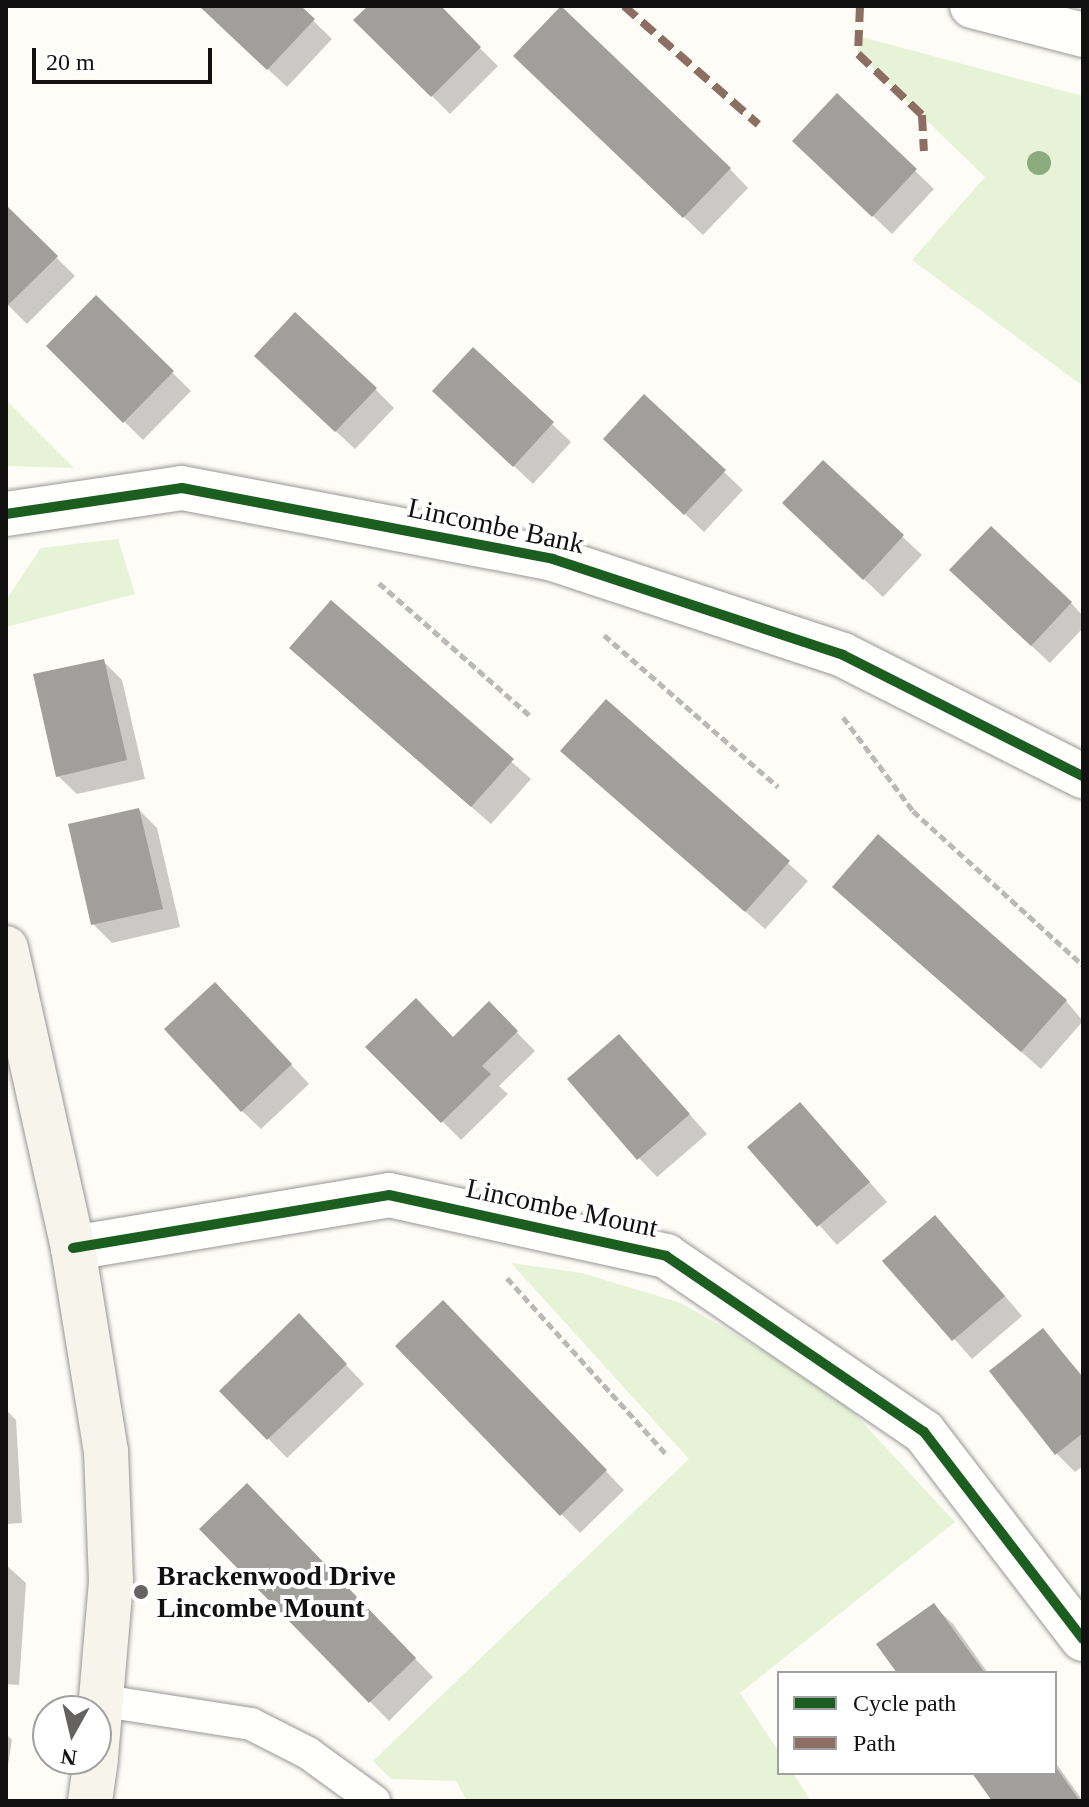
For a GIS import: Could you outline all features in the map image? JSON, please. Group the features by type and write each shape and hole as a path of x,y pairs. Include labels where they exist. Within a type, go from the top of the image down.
{"street":[{"path":"972,6 1083,35"},
{"name":"Lincombe Bank","path":"6,514 182,488 383,526 579,568 867,667 1083,776"},
{"path":"6,948 18,1056 73,1248 106,1451 104,1695"},
{"name":"Lincombe Mount","path":"73,1248 389,1195 666,1256 924,1432 1083,1639"},
{"path":"90,1801 94,1775"}],"lane":[{"path":"112,1702 251,1724 308,1753 374,1801"}],"path":[{"path":"383,526 373,577 529,715"},
{"path":"579,568 566,603 778,787"},
{"path":"867,667 843,718 913,811 1083,965"},
{"path":"501,1219 493,1262 667,1455"}],"green space":[{"path":"858,36 1083,96 1083,386 912,260 985,177 858,54"},
{"path":"6,400 74,468 6,466"},
{"path":"118,539 135,594 6,627 6,600 41,548"},
{"path":"511,1263 582,1273 681,1303 767,1353 850,1409 955,1522 740,1693 777,1749 777,1775 794,1775 811,1801 467,1801 456,1781 391,1779 373,1761 689,1459"}],"building":[{"path":"199,6 301,6 315,19 267,70"},
{"path":"368,6 441,6 481,47 431,97 353,20"},
{"path":"561,6 731,168 683,218 513,56"},
{"path":"837,93 917,169 872,217 792,141"},
{"path":"6,205 58,256 6,307"},
{"path":"96,295 174,371 123,423 46,346"},
{"path":"295,312 377,388 335,432 254,356"},
{"path":"473,347 554,422 513,467 432,391"},
{"path":"644,394 726,470 684,515 603,439"},
{"path":"823,460 904,535 863,580 782,503"},
{"path":"991,526 1072,602 1031,646 949,570"},
{"path":"331,600 514,759 471,807 289,648"},
{"path":"104,659 127,760 56,777 33,674"},
{"path":"606,699 790,861 745,912 560,751"},
{"path":"139,808 163,909 91,925 68,824"},
{"path":"878,834 1067,1000 1021,1052 832,887"},
{"path":"215,982 292,1064 241,1112 164,1029"},
{"path":"416,998 453,1037 489,1001 518,1031 482,1066 491,1074 441,1123 365,1047"},
{"path":"619,1034 690,1114 637,1160 567,1079"},
{"path":"800,1102 870,1182 817,1227 747,1147"},
{"path":"935,1215 1005,1296 952,1341 882,1261"},
{"path":"443,1300 607,1470 560,1516 395,1346"},
{"path":"299,1313 347,1364 267,1440 219,1391"},
{"path":"1043,1328 1083,1378 1083,1433 1055,1455 989,1371"},
{"path":"247,1483 416,1658 369,1703 199,1529"},
{"path":"934,1603 984,1671 896,1671 876,1644"},
{"path":"1057,1769 1080,1801 992,1801 973,1775 1057,1775"}],"marked path":[{"path":"624,6 758,124"},
{"path":"860,6 858,54 922,115 924,151"}],"cycle path":[{"path":"6,514 182,488 553,559 843,655 1083,776"},
{"path":"73,1248 389,1195 666,1256 924,1432 1083,1639"}],"place":[{"name":"Brackenwood Drive Lincombe Mount","path":"141,1592"}]}
